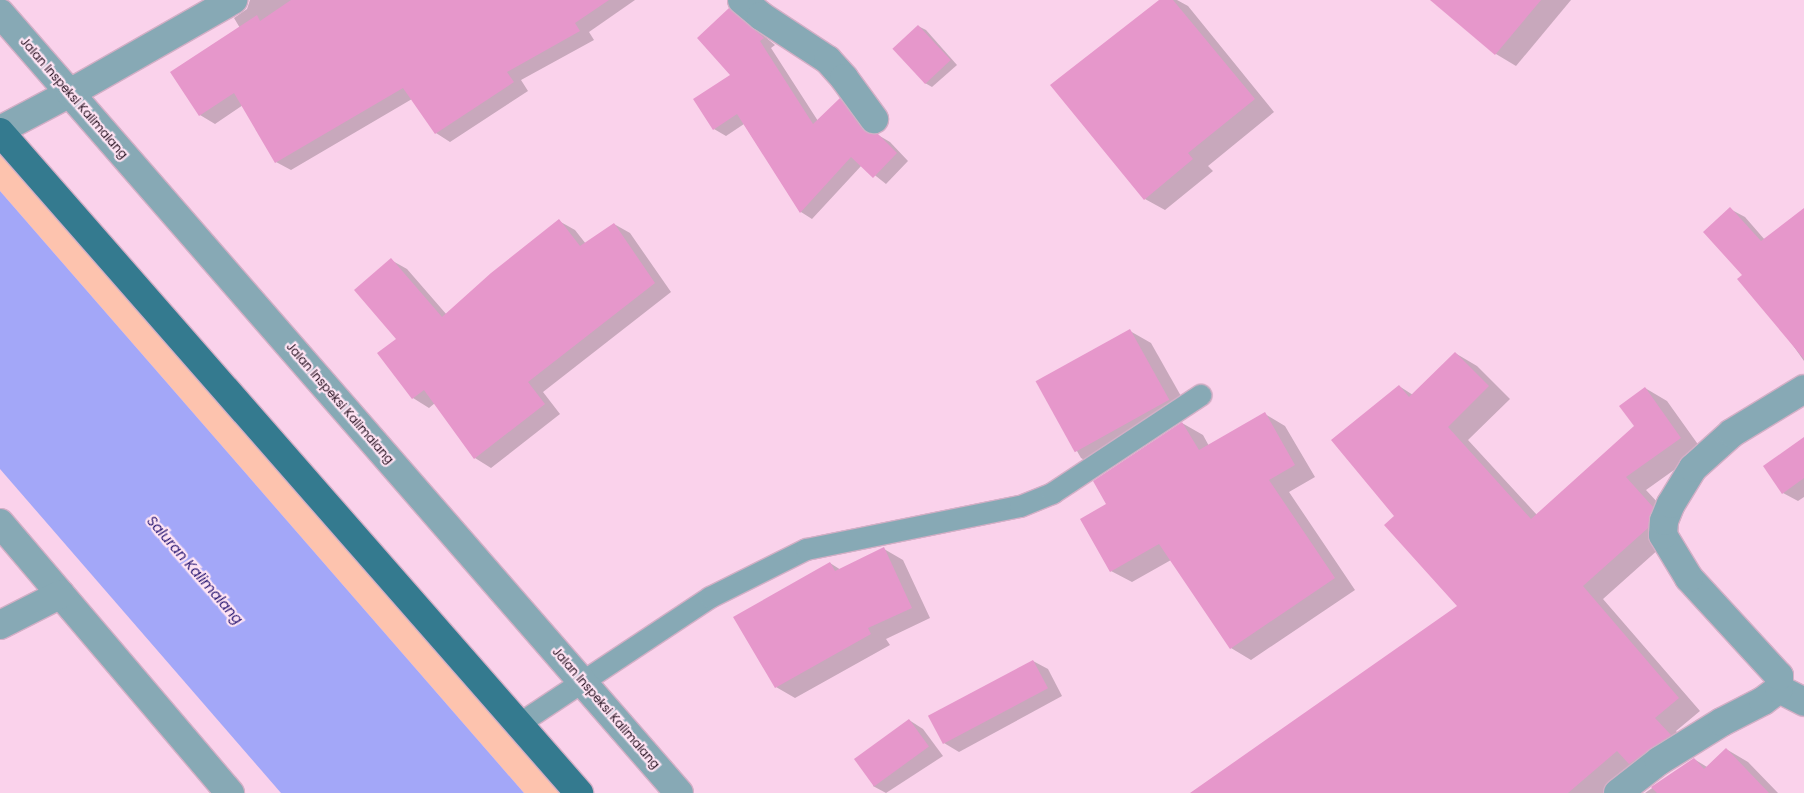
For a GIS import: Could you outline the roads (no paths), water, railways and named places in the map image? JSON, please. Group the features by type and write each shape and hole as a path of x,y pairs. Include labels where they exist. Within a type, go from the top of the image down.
{"main road":[{"path":"0,131 579,793"}],"street":[{"path":"0,131 233,0"},
{"path":"742,0 761,16 828,60 848,83 874,120"},
{"name":"Jalan Inspeksi Kalimalang","path":"0,13 679,793"},
{"path":"1779,689 1779,676 1689,578 1663,535 1664,521 1671,504 1693,468 1732,433 1804,388"},
{"path":"0,523 230,793"},
{"path":"0,626 61,594"},
{"path":"1779,689 1804,702"},
{"path":"1618,793 1659,762 1722,722 1763,702 1779,689"}],"lane":[{"path":"518,724 710,597 806,549 1020,506 1052,493 1200,395"}],"water":[{"name":"Saluran Kalimalang","path":"0,191 524,793 281,793 0,469"}]}
